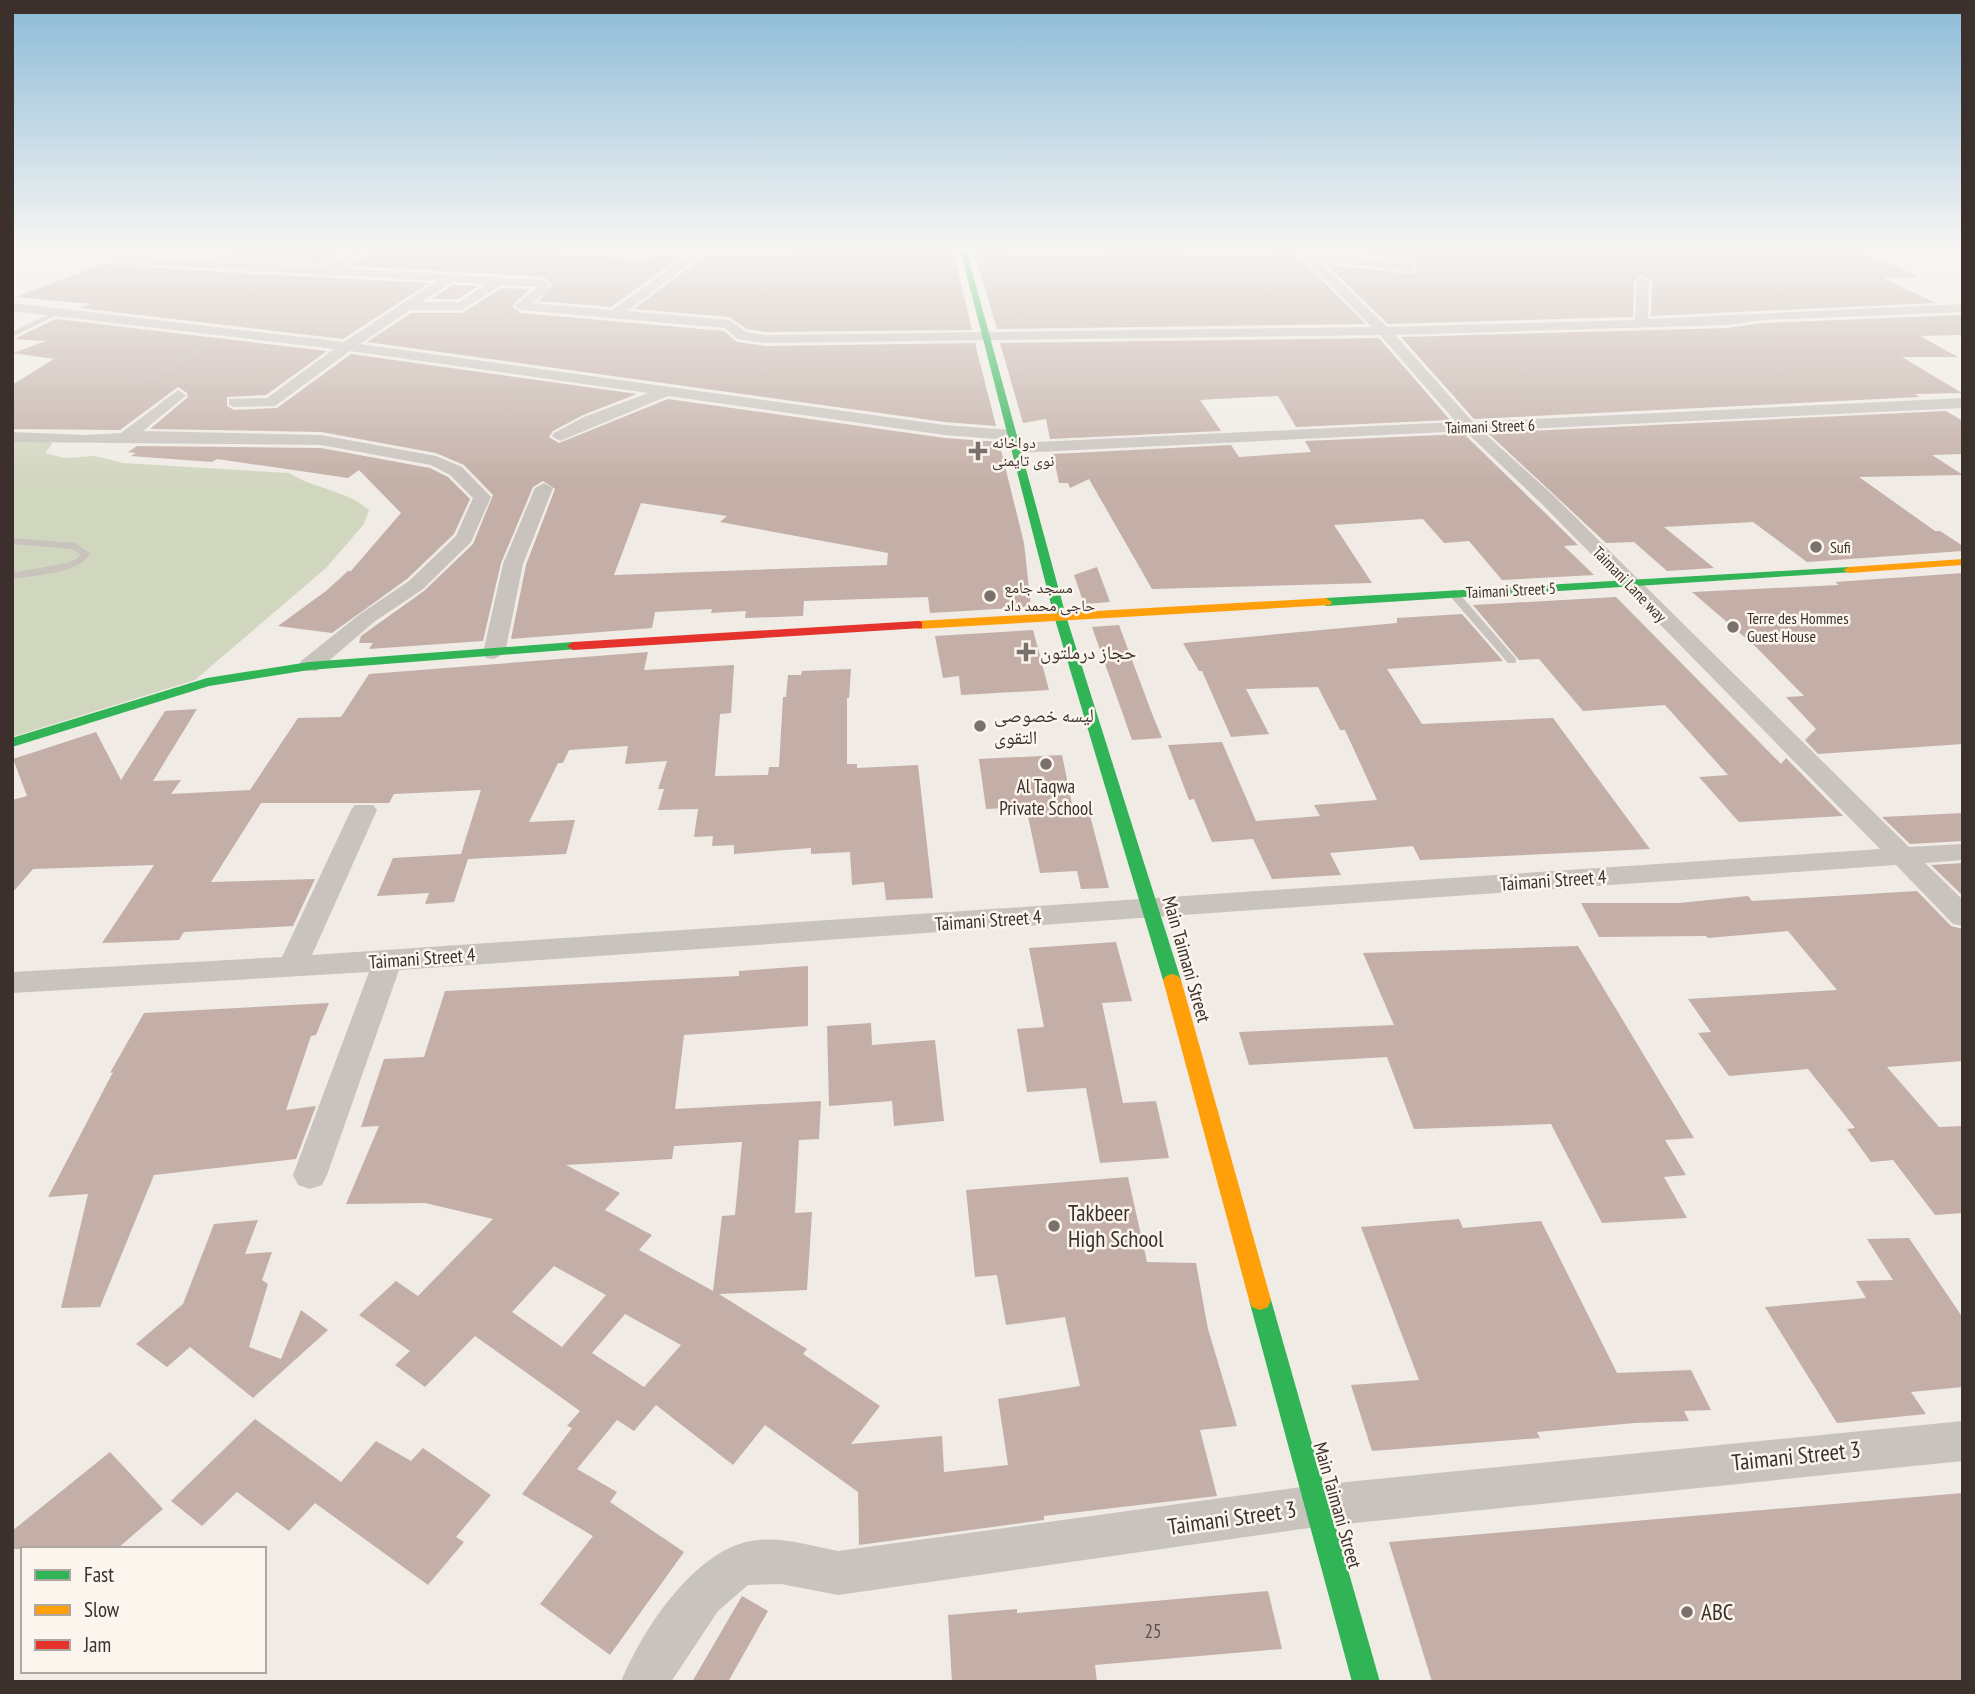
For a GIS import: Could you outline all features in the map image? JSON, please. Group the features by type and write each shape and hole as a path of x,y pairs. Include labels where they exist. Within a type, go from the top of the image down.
{"main road":[{"name":"Main Taimani Street","path":"983,328 1060,616 1152,909 1366,1682"},
{"name":"Taimani Street 5","path":"12,743 207,682 309,666 1060,616 1629,585 1963,562"}],"street":[{"name":"Taimani Street 6","path":"196,328 347,346 1013,441 1469,427 1963,403"},
{"path":"234,402 270,403 375,328"},
{"path":"733,328 742,336 766,338 986,338 1479,328"},
{"name":"Taimani Lane way","path":"1381,328 1469,427 1548,500 1629,585 1963,917"},
{"path":"560,436 666,391"},
{"path":"127,436 178,395"},
{"path":"12,437 86,440 127,436 321,440 405,453 436,461 456,471 482,497 464,538 416,585 367,618 309,666"},
{"path":"494,653 513,564 544,488"},
{"path":"293,965 364,810"},
{"name":"Taimani Street 4","path":"12,982 388,961 1963,852"},
{"path":"310,1175 388,961"},
{"name":"Taimani Street 3","path":"644,1682 711,1585 730,1570 749,1563 775,1562 838,1573 1316,1506 1963,1441"}],"lane":[{"path":"12,541 75,546 85,553 82,560 70,566 12,576"},
{"path":"1453,593 1512,660"}],"path":[{"path":"143,382 230,332"}],"green space":[{"path":"12,438 50,439 52,444 45,453 65,458 95,456 123,463 289,473 350,498 369,510 364,524 326,568 195,680 12,737"}],"building":[{"path":"37,328 133,328 327,351 266,395 227,397 227,406 234,410 277,408 351,354 637,394 583,415 553,431 549,437 559,443 668,399 945,438 999,442 1024,543 1031,607 930,613 928,597 804,601 803,616 745,618 746,611 711,613 712,609 655,612 652,628 511,639 526,565 555,489 543,481 533,487 501,563 483,641 369,649 373,643 359,643 361,636 424,591 473,544 493,495 464,465 436,453 321,432 150,429 188,397 187,393 178,387 120,430 12,429 12,385 54,359 13,353 46,341 14,339","holes":["641,503 727,516 720,522 888,553 887,565 614,575"]},
{"path":"250,328 360,328 343,339"},
{"path":"388,328 691,328 724,331 737,342 766,346 975,343 996,426 945,422 367,342"},
{"path":"972,328 972,330 766,332 747,329"},
{"path":"997,328 1067,328 997,329"},
{"path":"1725,328 1963,328 1963,335 1920,336 1958,357 1902,357 1962,393 1474,419 1401,337"},
{"path":"1379,338 1450,420 1296,427 1278,396 1200,400 1221,431 1050,439 1046,419 1023,423 1000,343"},
{"path":"1946,411 1963,421 1963,454 1932,455 1963,475 1859,477 1935,531 1940,531 1963,546 1963,551 1807,562 1753,522 1664,527 1714,568 1667,571 1634,542 1606,543 1488,433"},
{"path":"1464,434 1578,545 1564,546 1594,575 1502,580 1469,541 1444,543 1423,519 1334,525 1372,583 1152,589 1089,479 1070,488 1068,483 1059,483 1053,454 1231,445 1239,457 1311,452 1305,441"},
{"path":"137,446 321,448 430,468 448,477 470,499 454,534 407,579 332,633 278,626 351,571 401,513 359,470 348,478 217,459 212,462 131,456 136,453 128,452"},
{"path":"1097,567 1110,602 1084,604 1074,575"},
{"path":"1963,573 1963,744 1818,754 1805,740 1816,729 1786,697 1804,696 1756,647 1692,592 1839,585 1835,582"},
{"path":"1616,597 1781,764 1786,758 1843,816 1739,822 1699,777 1728,775 1665,705 1583,711 1539,659 1519,660 1473,605"},
{"path":"1462,614 1503,661 1387,669 1422,724 1553,718 1650,849 1420,860 1413,846 1330,853 1341,875 1272,879 1253,839 1212,842 1194,799 1189,800 1168,745 1222,742 1256,821 1320,816 1314,805 1377,800 1345,730 1340,730 1318,687 1246,689 1269,734 1231,737 1202,671 1199,671 1183,643 1397,623 1397,618"},
{"path":"1119,625 1162,738 1132,740 1092,627"},
{"path":"1033,630 1049,690 961,695 959,676 943,678 935,636"},
{"path":"648,652 644,670 734,665 731,713 720,714 715,776 768,775 769,767 779,767 783,697 786,697 788,675 801,675 802,671 851,669 847,698 847,764 857,764 857,768 918,765 933,898 886,900 884,882 852,885 850,852 811,854 811,848 734,854 734,845 712,846 713,836 694,837 698,809 658,810 664,789 658,789 667,761 625,764 628,746 569,750 563,763 558,763 529,822 575,820 566,854 468,859 454,902 425,904 429,893 377,896 393,858 461,854 481,790 394,794 389,803 261,803 211,882 315,879 293,926 184,932 179,940 102,943 154,865 33,869 12,893 12,800 27,796 13,759 96,732 121,780 165,711 197,709 153,781 181,780 171,794 250,790 298,718 341,717 369,674"},
{"path":"1062,755 1073,809 1088,808 1109,888 1081,889 1077,871 1040,873 1026,807 986,809 979,759"},
{"path":"1963,813 1963,841 1910,844 1882,817"},
{"path":"1963,863 1963,896 1931,865"},
{"path":"1917,891 1951,926 1963,929 1963,1061 1887,1067 1939,1127 1963,1126 1963,1213 1935,1215 1893,1160 1871,1162 1847,1129 1855,1128 1808,1069 1729,1076 1698,1033 1711,1032 1688,999 1837,990 1788,931 1708,938 1599,937 1581,903 1679,903 1748,896 1752,901"},
{"path":"1116,942 1132,1001 1102,1003 1123,1103 1156,1101 1169,1158 1100,1163 1086,1088 1027,1092 1017,1029 1044,1027 1029,948"},
{"path":"1578,946 1694,1138 1665,1140 1686,1175 1664,1177 1687,1218 1602,1223 1551,1124 1414,1129 1387,1057 1249,1065 1239,1032 1394,1025 1363,953"},
{"path":"808,966 808,1026 684,1035 675,1109 821,1101 819,1139 799,1140 795,1213 812,1212 807,1290 719,1294 807,1349 803,1354 880,1406 851,1444 942,1436 944,1472 1008,1465 998,1399 1080,1386 1065,1317 1006,1325 997,1275 975,1277 966,1190 1128,1177 1147,1262 1196,1263 1208,1329 1237,1426 1200,1430 1217,1496 1044,1516 1044,1520 859,1545 858,1492 765,1425 733,1465 656,1405 634,1431 617,1420 577,1469 617,1492 610,1502 684,1552 610,1655 540,1604 593,1536 522,1494 572,1428 567,1426 580,1411 475,1336 425,1387 395,1365 410,1351 359,1315 396,1281 418,1296 493,1219 425,1203 346,1204 379,1126 361,1127 384,1059 424,1057 445,991 739,976 739,971","holes":["742,1142 735,1215 722,1216 713,1291 639,1250 652,1235 605,1210 620,1193 566,1165 672,1159 674,1146","554,1266 606,1295 562,1347 512,1312","625,1314 681,1345 644,1387 592,1353"]},
{"path":"329,1003 316,1035 311,1036 286,1110 316,1106 296,1159 154,1175 100,1307 61,1308 88,1194 48,1197 113,1072 110,1073 144,1013"},
{"path":"871,1023 872,1045 935,1040 944,1121 894,1126 892,1101 829,1106 827,1026"},
{"path":"1459,1219 1463,1228 1541,1221 1617,1373 1691,1370 1711,1410 1684,1411 1689,1421 1537,1432 1540,1438 1372,1451 1351,1385 1419,1380 1361,1227"},
{"path":"258,1220 245,1254 272,1252 262,1280 268,1284 249,1347 281,1359 301,1310 328,1330 253,1398 190,1347 167,1367 136,1344 183,1304 214,1224"},
{"path":"1909,1238 1963,1318 1963,1387 1911,1392 1926,1414 1837,1423 1765,1307 1866,1298 1856,1281 1893,1280 1867,1239"},
{"path":"255,1419 341,1482 376,1441 411,1461 423,1448 491,1495 456,1537 464,1542 428,1585 315,1503 289,1531 237,1492 202,1526 171,1501"},
{"path":"110,1452 163,1509 119,1547 12,1549 12,1531"},
{"name":"ABC","path":"1963,1493 1963,1682 1432,1682 1389,1542"},
{"path":"1268,1591 1282,1649 1095,1665 1097,1682 952,1682 948,1615 1017,1609 1017,1613"},
{"path":"742,1596 768,1611 728,1682 692,1682"}],"traffic: fast":[{"path":"984,328 1060,616 1172,980"},
{"path":"1326,602 1849,570"},
{"path":"12,743 207,682 309,666 573,646"},
{"path":"1260,1300 1366,1682"}],"traffic: slow":[{"path":"1849,570 1963,562"},
{"path":"918,625 1326,602"},
{"path":"1172,980 1260,1300"}],"traffic: jam":[{"path":"573,646 918,625"}],"place":[{"name":"دواخانه نوی تایمنی","path":"978,451"},
{"name":"Sufi","path":"1816,547"},
{"name":"مسجد جامع حاجی محمد داد","path":"990,596"},
{"name":"Terre des Hommes Guest House","path":"1733,627"},
{"name":"حجاز درملتون","path":"1026,652"},
{"name":"لیسه خصوصی التقوی","path":"980,726"},
{"name":"Al Taqwa Private School","path":"1046,764"},
{"name":"Takbeer High School","path":"1054,1226"},
{"name":"ABC","path":"1687,1612"}]}
